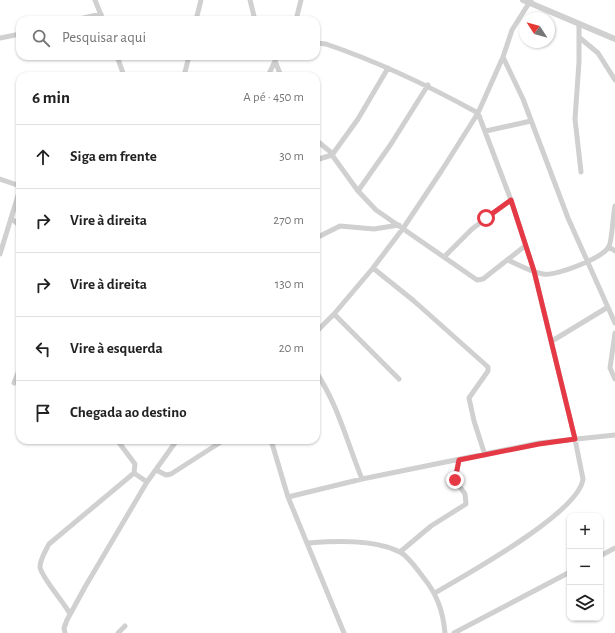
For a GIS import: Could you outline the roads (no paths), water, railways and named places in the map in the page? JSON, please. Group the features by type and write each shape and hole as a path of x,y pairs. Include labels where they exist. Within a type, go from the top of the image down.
{"street":[{"path":"92,16 101,14 95,0"},
{"path":"197,16 201,0"},
{"path":"250,0 254,16"},
{"path":"297,16 301,0"},
{"path":"523,0 531,1 615,39"},
{"path":"320,328 334,314 373,268 404,227 478,113 503,57 512,30 531,1"},
{"path":"579,24 580,38 575,119 581,172"},
{"path":"0,38 16,35"},
{"path":"580,38 598,53 615,80"},
{"path":"320,43 326,44 428,85 478,113 511,200 534,271 575,439 583,479 582,486 566,506 499,556 435,593"},
{"path":"503,57 523,99 568,218 615,324"},
{"path":"118,60 122,72"},
{"path":"185,72 188,60"},
{"path":"270,72 275,60"},
{"path":"277,60 280,72"},
{"path":"320,158 332,154 358,119 388,68"},
{"path":"358,191 391,144 428,85"},
{"path":"486,131 531,121"},
{"path":"320,144 332,154 358,191 376,210 404,227 470,276 480,280 525,246"},
{"path":"0,179 16,186"},
{"path":"445,256 472,229 511,200"},
{"path":"0,254 3,237 16,201"},
{"path":"508,260 543,274 557,273 587,261 606,251 609,247 615,206"},
{"path":"11,218 16,222"},
{"path":"320,236 340,226 374,229 399,225"},
{"path":"609,247 615,251"},
{"path":"373,268 414,301 488,367 488,371 468,398 485,455"},
{"path":"552,341 608,307"},
{"path":"334,314 399,379"},
{"path":"615,333 610,368 615,379"},
{"path":"14,383 16,378"},
{"path":"320,378 338,412 362,479"},
{"path":"288,497 362,479 539,444 615,434"},
{"path":"70,614 65,603 42,573 40,565 49,544 134,473 135,464 120,444"},
{"path":"65,633 64,628 75,604 147,482 174,444"},
{"path":"156,470 166,476 171,474 218,444"},
{"path":"272,444 288,497 309,543 344,633"},
{"path":"400,552 431,526 466,504 465,494 455,480 459,460"},
{"path":"134,473 147,482"},
{"path":"309,543 344,540 400,552 412,562 435,593 440,605 445,633"},
{"path":"603,554 615,548"},
{"path":"454,633 567,574"},
{"path":"65,603 75,604"},
{"path":"118,633 125,626"}]}
